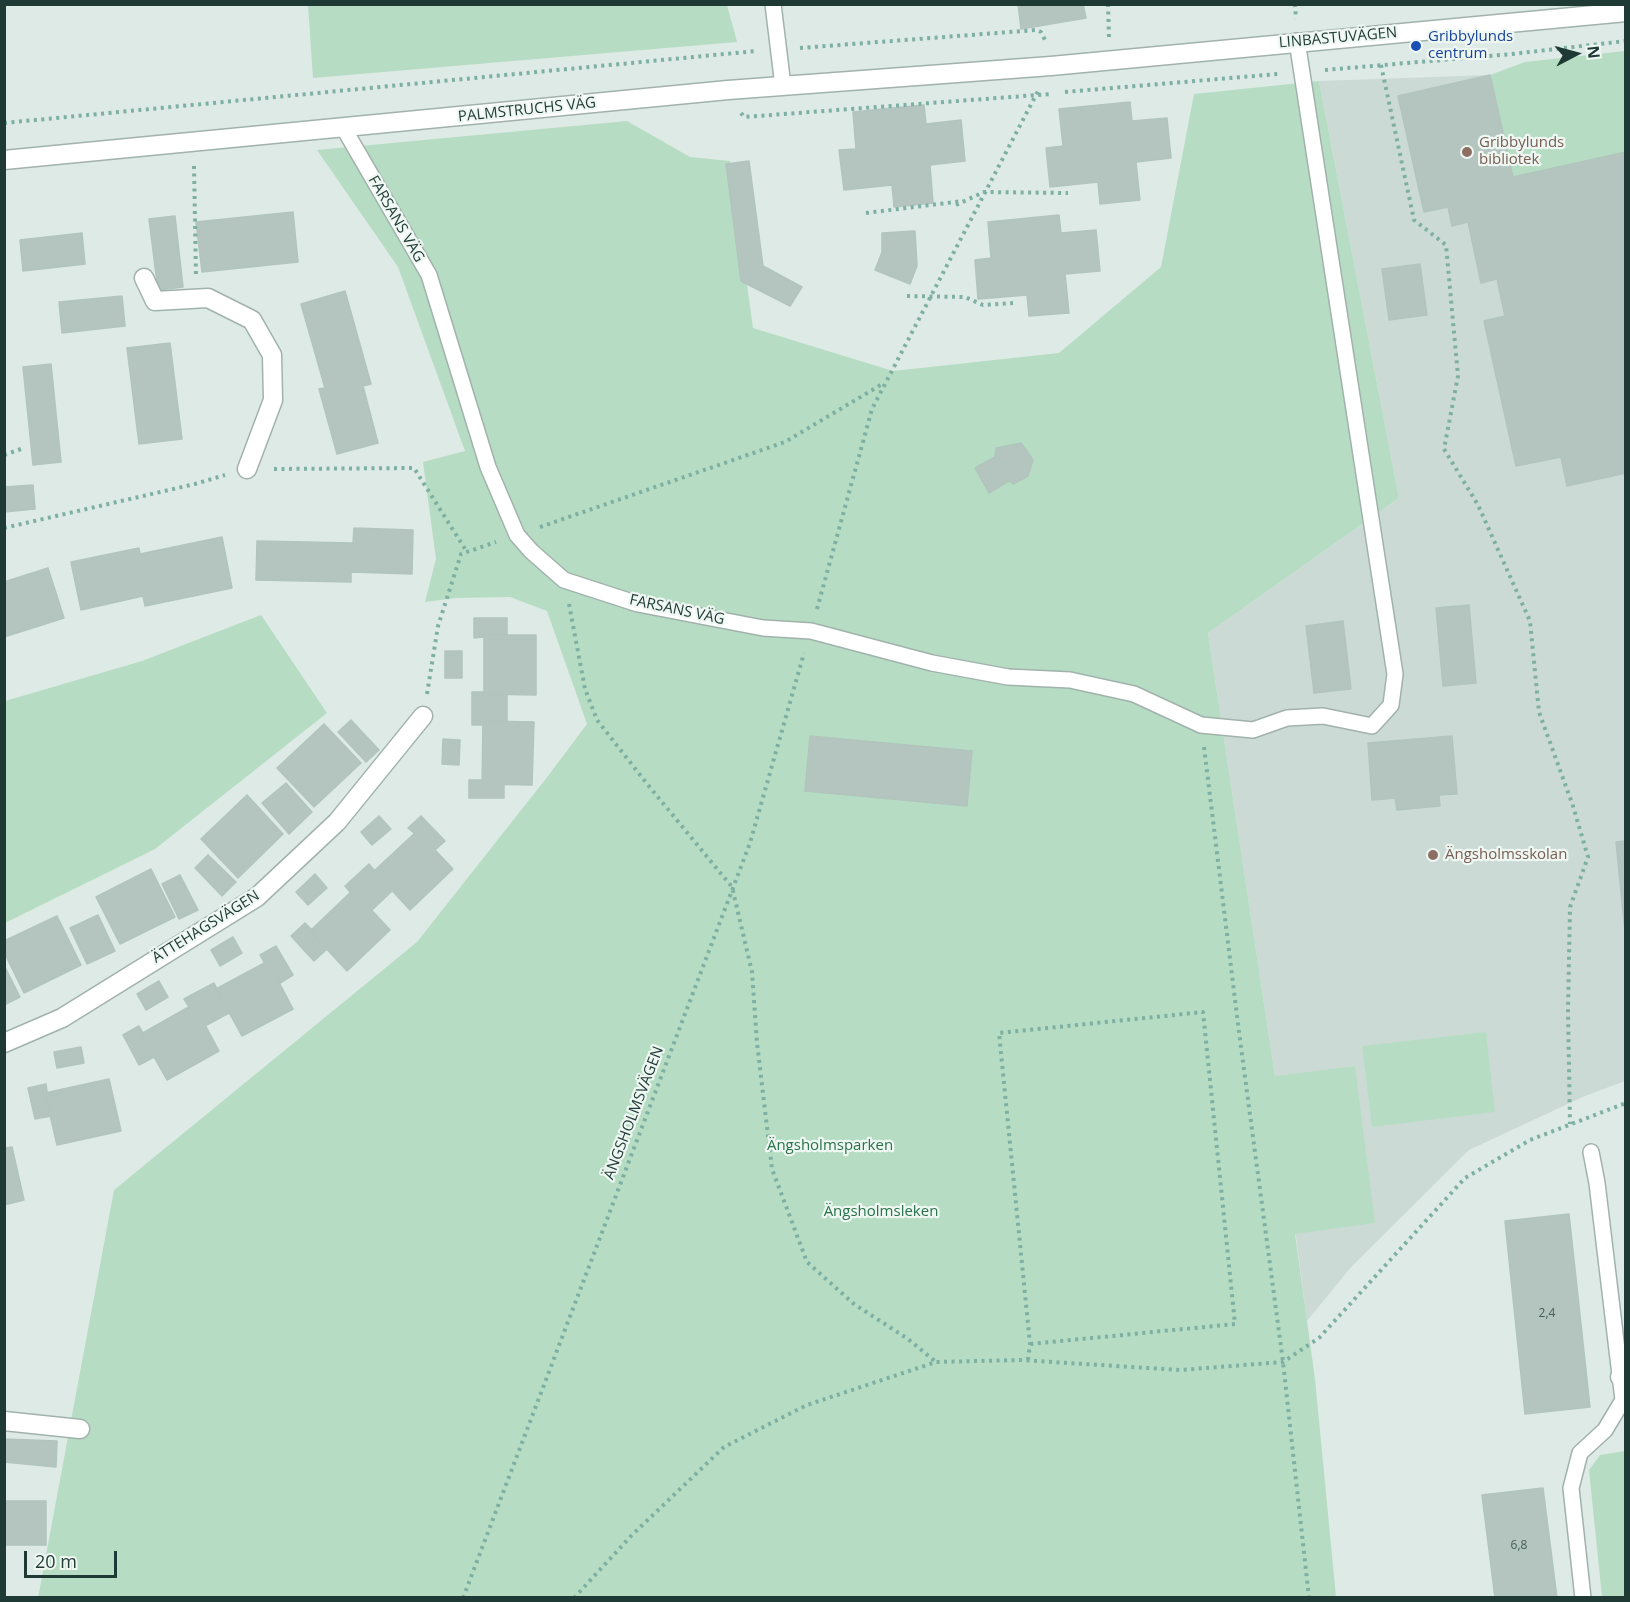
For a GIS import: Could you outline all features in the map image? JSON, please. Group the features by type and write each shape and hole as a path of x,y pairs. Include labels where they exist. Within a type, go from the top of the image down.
{"street":[{"name":"LINBASTUVÄGEN","path":"1051,66 1297,41 1626,12"},
{"name":"PALMSTRUCHS VÄG","path":"4,160 783,86 1051,66"},
{"path":"144,278 155,301 208,298 252,321 272,355 273,400 247,469"},
{"name":"ÄTTEHAGSVÄGEN","path":"4,1043 62,1018 257,897 337,822 423,716"},
{"path":"4,1421 80,1429"}],"lane":[{"path":"773,4 783,86"},
{"name":"FARSANS VÄG","path":"343,127 429,275 488,467 517,535 531,551 564,580 638,604 763,628 810,631 932,663 1008,677 1070,680 1134,694 1201,725 1253,729 1287,718 1323,716 1372,726 1391,705 1395,674 1297,41"},
{"path":"1583,1598 1571,1488 1580,1453 1605,1430 1623,1400 1623,1377 1591,1152"}],"path":[{"path":"1108,4 1109,60"},
{"path":"4,123 779,49 1036,30 1041,32 1046,42 1051,66"},
{"path":"1381,65 1414,220 1446,245 1458,376 1444,448 1478,505 1530,621 1539,712 1573,806 1588,857 1570,907 1568,1010 1570,1125"},
{"name":"ÄNGSHOLMSVÄGEN","path":"464,1598 750,843 872,409 1051,66"},
{"path":"194,142 197,299"},
{"path":"956,206 984,192 1068,193"},
{"path":"866,213 966,201"},
{"path":"907,296 965,297 982,304 1013,303"},
{"path":"423,716 438,626 461,554 785,442 884,382"},
{"path":"4,455 21,450"},
{"path":"564,580 585,689 597,720 648,786 732,887 752,972 757,1043 772,1169 807,1262 854,1304 908,1339 936,1362"},
{"path":"1201,725 1283,1362 1309,1598"},
{"path":"1028,1360 1030,1344 999,1033 1203,1012 1235,1324 1030,1344"},
{"path":"574,1598 631,1536 724,1447 807,1405 936,1362 1028,1360 1180,1370 1283,1362 1319,1338 1465,1178 1530,1140 1626,1103"}],"shaded area":[{"name":"Ängsholmsskolan","path":"1490,75 1513,177 1625,152 1625,1081 1585,1096 1469,1150 1352,1266 1307,1321 1275,1076 1208,633 1399,498 1319,81"}],"green space":[{"path":"308,5 727,5 737,42 313,78"},
{"path":"1625,51 1625,152 1513,177 1490,75 1525,62"},
{"name":"Ängsholmsparken","path":"1319,81 1399,498 1208,633 1275,1076 1355,1066 1375,1223 1295,1234 1315,1379 1336,1597 38,1598 114,1190 417,942 587,724 547,611 510,597 456,598 425,602 436,559 423,462 465,451 398,267 317,150 627,121 690,157 730,161 753,328 893,371 1059,353 1161,267 1194,94"},
{"path":"261,615 327,713 155,849 5,923 5,701 142,661"},
{"path":"1486,1032 1495,1112 1372,1127 1362,1046"},
{"path":"1625,1451 1625,1597 1602,1597 1589,1470 1600,1455"}],"building":[{"path":"1018,4 1083,4 1086,18 1021,29"},
{"path":"1490,75 1513,177 1626,152 1626,473 1567,486 1561,457 1516,466 1484,321 1505,316 1497,279 1481,283 1468,222 1452,226 1448,207 1424,212 1398,96"},
{"path":"1130,102 1132,121 1167,118 1171,158 1136,162 1140,200 1100,204 1098,182 1050,187 1046,148 1063,146 1059,109"},
{"path":"924,105 926,124 961,120 965,161 930,165 933,203 894,207 892,185 844,190 839,150 856,149 853,112"},
{"path":"749,161 763,266 802,287 790,306 741,281 726,164"},
{"path":"293,212 298,262 202,272 196,222"},
{"path":"1059,215 1061,233 1096,230 1100,271 1065,274 1069,313 1029,316 1027,295 978,299 975,260 991,258 988,222"},
{"path":"175,216 183,287 158,290 149,219"},
{"path":"915,231 917,266 910,284 875,270 882,252 882,233"},
{"path":"82,233 85,264 23,271 20,240"},
{"path":"1420,264 1427,315 1389,320 1382,269"},
{"path":"345,291 371,384 363,386 378,443 337,454 319,389 325,388 301,304"},
{"path":"122,296 125,326 62,333 59,302"},
{"path":"170,343 182,439 139,444 127,348"},
{"path":"51,364 61,462 33,465 23,367"},
{"path":"1021,443 1033,460 1028,476 1013,484 1009,481 989,493 975,468 995,457 996,448"},
{"path":"33,485 35,509 4,512 4,487"},
{"path":"354,528 413,530 412,574 351,572 351,582 256,580 257,541 353,543"},
{"path":"222,537 232,588 145,606 143,596 81,610 71,562 139,548 140,554"},
{"path":"48,568 64,618 4,637 4,582"},
{"path":"1469,605 1476,683 1443,686 1436,608"},
{"path":"474,618 507,618 507,635 484,635 484,637 474,638"},
{"path":"1343,621 1351,689 1314,693 1306,626"},
{"path":"484,635 536,635 536,695 484,694"},
{"path":"445,651 462,651 462,678 445,678"},
{"path":"472,692 507,695 507,722 483,721 483,725 472,725"},
{"path":"351,720 379,750 366,762 338,732"},
{"path":"483,721 534,722 532,785 482,784"},
{"path":"324,724 361,763 314,807 277,768"},
{"path":"810,736 972,751 967,806 805,791"},
{"path":"1452,736 1457,794 1439,795 1440,806 1397,810 1395,798 1372,800 1368,743"},
{"path":"443,739 460,740 459,765 442,764"},
{"path":"469,780 481,780 482,784 504,784 504,798 469,798"},
{"path":"286,783 312,812 289,834 262,803"},
{"path":"247,795 283,834 238,878 201,839"},
{"path":"379,816 391,829 372,845 361,832"},
{"path":"421,816 445,841 435,850 417,831 414,833 408,828"},
{"path":"417,831 453,869 410,910 374,871"},
{"path":"1626,841 1626,942 1616,842"},
{"path":"208,855 236,882 222,896 195,868"},
{"path":"369,864 392,891 372,910 353,890 350,892 345,886"},
{"path":"151,869 175,917 120,944 96,897"},
{"path":"315,874 327,888 308,905 296,892"},
{"path":"180,875 198,910 179,919 162,884"},
{"path":"353,890 390,930 347,971 310,931"},
{"path":"98,915 115,951 87,964 70,928"},
{"path":"57,916 81,965 24,993 4,952 4,941"},
{"path":"305,923 327,949 314,961 291,936"},
{"path":"233,937 242,953 220,966 211,950"},
{"path":"276,946 293,975 280,983 268,961 264,962 260,955"},
{"path":"268,961 293,1009 242,1036 216,989"},
{"path":"4,965 20,997 4,1005"},
{"path":"159,981 168,997 146,1010 137,994"},
{"path":"214,983 229,1013 205,1026 194,1004 189,1007 184,999"},
{"path":"194,1004 219,1051 167,1080 141,1034"},
{"path":"139,1026 154,1057 139,1065 123,1035"},
{"path":"81,1047 84,1063 57,1068 54,1052"},
{"path":"109,1079 121,1131 57,1145 45,1093"},
{"path":"46,1084 47,1092 45,1093 51,1116 35,1119 28,1088"},
{"path":"12,1147 24,1200 4,1205 4,1148"},
{"path":"1569,1214 1590,1407 1525,1414 1505,1221"},
{"path":"4,1439 57,1441 56,1467 4,1462"},
{"path":"1543,1488 1557,1598 1495,1598 1482,1495"},
{"path":"4,1501 46,1501 46,1545 4,1545"}],"place":[{"name":"Gribbylunds centrum","path":"1416,46"},
{"name":"Gribbylunds bibliotek","path":"1467,152"},
{"name":"Ängsholmsskolan","path":"1433,855"}],"park label":[{"name":"Ängsholmsleken","path":"881,1212"}]}
